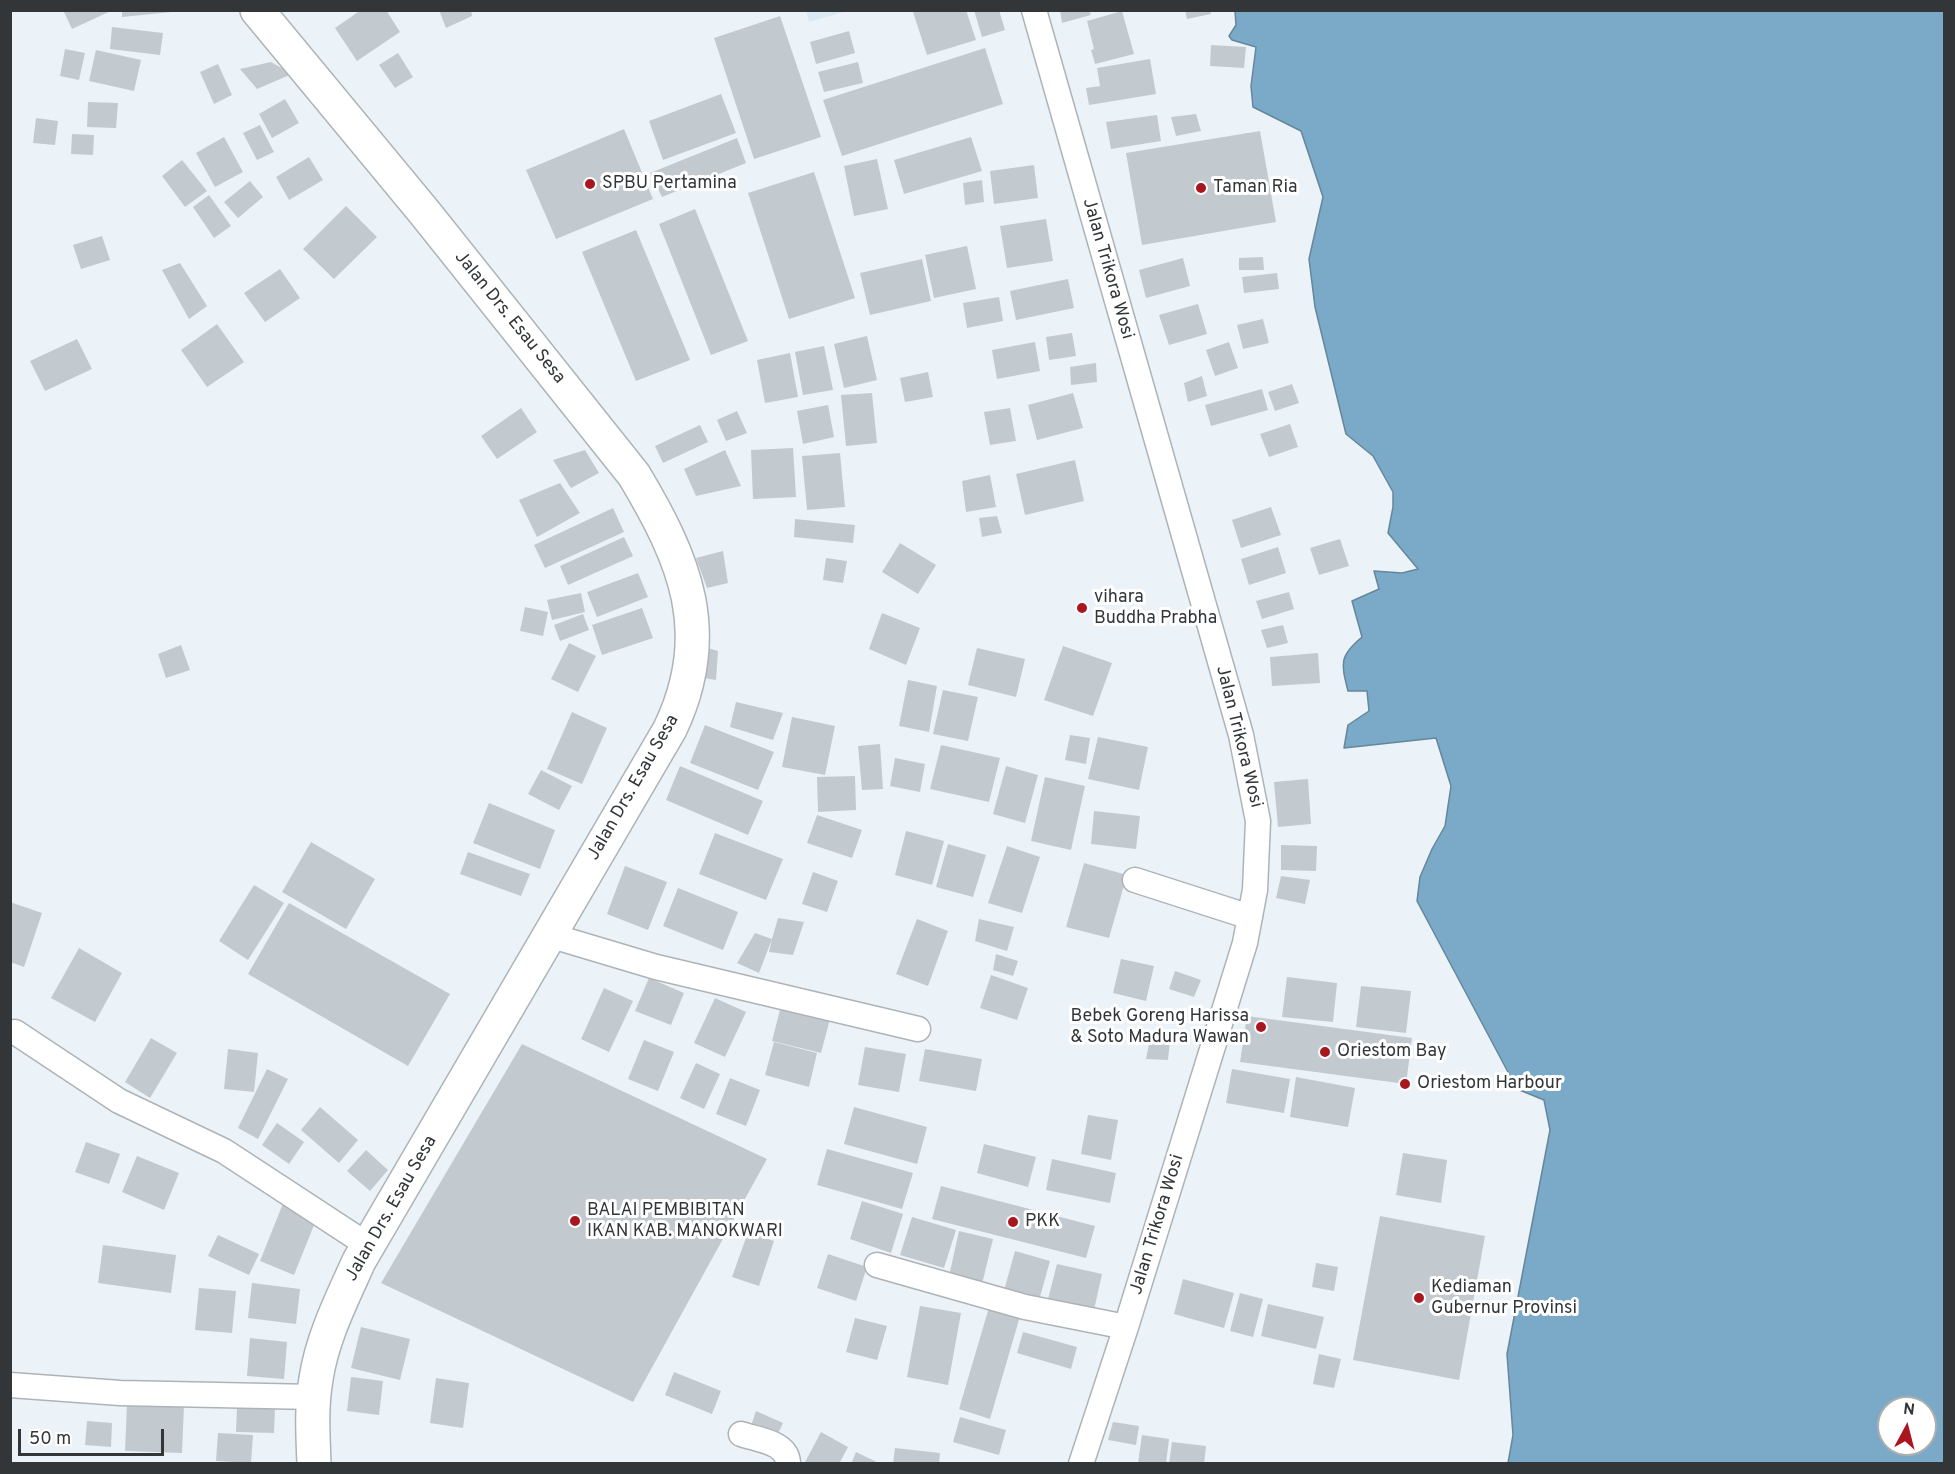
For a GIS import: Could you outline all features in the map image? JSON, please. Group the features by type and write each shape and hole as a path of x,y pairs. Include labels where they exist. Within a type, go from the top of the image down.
{"highway":[{"name":"Jalan Drs. Esau Sesa","path":"257,10 424,213 634,475 657,513 686,587 694,653 686,691 678,712 369,1246 330,1328 317,1370 314,1397 314,1464"}],"street":[{"name":"Jalan Trikora Wosi","path":"1034,10 1241,735 1258,822 1255,890 1220,1030 1081,1464"},
{"path":"1135,880 1250,916"},
{"path":"549,935 656,967 918,1029"},
{"path":"15,1032 119,1101 224,1151 369,1246"},
{"path":"877,1265 1024,1307 1126,1327"},
{"path":"10,1385 120,1392 314,1397"},
{"path":"741,1434 782,1447 788,1455 788,1464"}],"shaded area":[{"path":"806,10 847,10 847,11 809,22"}],"water":[{"path":"1235,11 1944,11 1944,1463 1508,1463 1513,1435 1507,1354 1550,1130 1544,1100 1517,1089 1417,901 1420,877 1445,826 1451,786 1436,738 1344,748 1348,725 1369,711 1367,691 1348,691 1343,667 1349,650 1362,637 1352,601 1379,589 1374,571 1402,573 1418,569 1388,533 1393,507 1393,492 1373,456 1346,434 1315,307 1309,259 1323,197 1301,131 1253,107 1251,86 1256,47 1232,40 1229,36 1236,25"}],"building":[{"path":"63,10 113,10 72,29"},
{"path":"122,10 172,10 172,12 122,17"},
{"path":"361,10 386,10 400,32 357,61 335,28"},
{"path":"439,10 471,10 472,16 446,28"},
{"path":"918,10 966,10 976,40 927,55 913,12"},
{"path":"974,10 999,10 1005,30 982,37"},
{"path":"1060,10 1089,10 1091,15 1062,23"},
{"path":"1185,10 1210,10 1211,14 1187,19"},
{"path":"1122,11 1134,54 1095,64 1087,21"},
{"path":"780,16 821,137 754,159 714,38"},
{"path":"112,27 163,33 160,55 110,49"},
{"path":"849,31 855,53 816,64 810,42"},
{"path":"1211,45 1246,47 1244,68 1210,66"},
{"path":"985,48 1003,104 842,156 823,100"},
{"path":"65,49 85,53 79,80 60,76"},
{"path":"96,50 141,60 134,91 89,81"},
{"path":"398,53 413,77 395,88 379,65"},
{"path":"1150,59 1156,94 1089,105 1086,88 1100,86 1097,68"},
{"path":"271,62 292,74 257,89 240,69"},
{"path":"858,62 863,83 824,92 818,72"},
{"path":"218,64 232,95 214,104 200,72"},
{"path":"721,94 736,133 663,160 649,121"},
{"path":"285,99 299,123 272,138 259,114"},
{"path":"88,102 118,103 116,128 87,127"},
{"path":"1196,114 1201,131 1176,136 1171,117"},
{"path":"1157,115 1161,141 1111,149 1106,122"},
{"path":"36,118 58,121 55,145 33,143"},
{"path":"260,125 274,152 257,160 243,133"},
{"name":"SPBU Pertamina","path":"624,129 653,199 556,239 526,170"},
{"name":"Taman Ria","path":"1260,131 1276,222 1142,245 1126,153"},
{"path":"72,134 94,135 93,155 71,154"},
{"path":"224,137 243,172 215,187 196,153"},
{"path":"971,137 982,171 904,194 894,160"},
{"path":"737,138 746,163 662,197 650,173"},
{"path":"309,157 323,180 289,200 276,177"},
{"path":"877,159 888,209 854,216 844,166"},
{"path":"182,160 207,191 185,207 162,176"},
{"path":"1034,165 1038,198 994,204 990,171"},
{"path":"814,172 855,298 789,319 748,193"},
{"path":"982,180 984,202 965,205 963,183"},
{"path":"250,181 263,197 238,218 224,202"},
{"path":"209,195 231,226 214,238 193,207"},
{"path":"346,206 377,237 334,279 303,249"},
{"path":"695,209 748,341 711,355 659,224"},
{"path":"1046,219 1053,261 1007,268 1000,226"},
{"path":"636,230 690,360 636,381 582,252"},
{"path":"102,236 110,260 81,269 73,245"},
{"path":"967,246 976,289 934,298 925,255"},
{"path":"1263,257 1264,270 1239,270 1239,258"},
{"path":"1183,258 1190,286 1146,298 1139,270"},
{"path":"922,259 931,301 870,315 860,273"},
{"path":"180,263 207,306 189,319 162,270"},
{"path":"280,269 300,298 265,322 244,293"},
{"path":"1277,273 1279,289 1244,293 1242,277"},
{"path":"1068,279 1074,308 1016,320 1010,291"},
{"path":"999,297 1003,321 967,328 963,303"},
{"path":"1198,304 1207,334 1169,345 1159,315"},
{"path":"1263,319 1269,343 1243,349 1237,325"},
{"path":"217,324 244,362 207,387 181,350"},
{"path":"1072,333 1076,356 1049,360 1046,337"},
{"path":"867,336 877,380 844,388 834,344"},
{"path":"77,339 92,369 45,391 30,361"},
{"path":"1035,342 1040,371 997,379 992,350"},
{"path":"1229,342 1238,368 1215,376 1206,350"},
{"path":"824,346 833,390 803,395 795,352"},
{"path":"790,353 798,397 765,403 757,360"},
{"path":"1096,363 1097,382 1071,385 1070,367"},
{"path":"928,372 933,397 905,402 900,378"},
{"path":"1202,376 1207,396 1188,402 1184,383"},
{"path":"1292,384 1299,403 1275,411 1268,392"},
{"path":"1262,389 1268,410 1211,426 1205,405"},
{"path":"872,393 877,443 846,446 841,395"},
{"path":"1073,393 1083,428 1037,440 1028,405"},
{"path":"828,405 834,437 803,444 797,411"},
{"path":"521,408 537,432 497,459 481,436"},
{"path":"1010,408 1016,441 990,445 984,412"},
{"path":"737,411 747,433 726,441 717,420"},
{"path":"1290,424 1298,447 1269,457 1260,434"},
{"path":"700,425 708,442 663,463 655,446"},
{"path":"793,448 796,497 753,499 751,450"},
{"path":"585,450 599,473 571,488 553,460"},
{"path":"725,450 741,486 696,496 684,469"},
{"path":"840,453 845,507 807,510 802,456"},
{"path":"1075,460 1084,501 1025,515 1016,474"},
{"path":"990,475 996,507 966,512 962,481"},
{"path":"560,483 580,513 537,537 519,500"},
{"path":"1271,507 1281,535 1241,548 1232,520"},
{"path":"613,508 624,532 545,568 534,545"},
{"path":"997,516 1002,533 982,537 979,518"},
{"path":"795,519 855,525 853,543 794,537"},
{"path":"624,537 633,556 568,585 560,566"},
{"path":"1340,539 1349,566 1319,575 1310,548"},
{"path":"900,543 936,565 918,594 882,572"},
{"path":"1278,547 1286,573 1249,585 1241,559"},
{"path":"723,551 728,583 707,588 696,558"},
{"path":"826,558 847,561 843,583 823,580"},
{"path":"638,573 648,597 597,617 587,592"},
{"path":"1289,592 1294,609 1262,619 1256,601"},
{"path":"581,593 585,612 552,620 547,600"},
{"path":"525,607 548,612 543,636 520,631"},
{"path":"642,608 653,638 602,655 592,625"},
{"path":"882,613 920,628 906,665 869,649"},
{"path":"583,614 589,630 560,641 554,625"},
{"path":"1283,625 1288,643 1267,648 1261,630"},
{"path":"569,643 596,656 578,692 551,679"},
{"path":"181,645 190,670 166,678 158,654"},
{"path":"1063,646 1112,663 1093,716 1044,700"},
{"path":"704,647 718,651 716,680 704,678"},
{"path":"977,648 1025,659 1016,697 968,685"},
{"path":"1318,653 1320,683 1272,686 1270,657"},
{"path":"908,680 937,686 929,732 899,726"},
{"path":"943,690 978,697 968,741 933,734"},
{"path":"736,702 783,713 773,740 730,727"},
{"path":"572,712 607,728 582,784 547,769"},
{"path":"792,717 835,726 825,775 782,767"},
{"path":"705,725 774,752 758,790 690,763"},
{"path":"1070,735 1090,738 1086,764 1065,760"},
{"path":"1098,737 1148,747 1139,790 1088,779"},
{"path":"880,744 883,789 862,790 858,746"},
{"path":"941,745 1000,758 989,802 930,789"},
{"path":"895,758 925,764 920,792 890,786"},
{"path":"680,766 763,801 748,835 666,800"},
{"path":"1006,766 1038,775 1025,823 993,814"},
{"path":"541,770 572,786 559,810 528,794"},
{"path":"855,776 856,810 818,812 817,777"},
{"path":"1045,777 1085,786 1071,850 1031,841"},
{"path":"1308,779 1311,824 1278,827 1274,782"},
{"path":"489,803 555,830 540,869 473,843"},
{"path":"1094,811 1140,816 1136,849 1091,844"},
{"path":"817,815 862,830 852,858 807,843"},
{"path":"906,831 944,841 932,885 895,875"},
{"path":"715,833 783,859 766,900 699,874"},
{"path":"311,842 375,879 346,929 282,892"},
{"path":"948,844 986,855 973,897 936,887"},
{"path":"1281,845 1317,846 1316,871 1281,870"},
{"path":"1007,846 1040,857 1022,913 988,903"},
{"path":"468,852 530,874 521,896 460,874"},
{"path":"1084,863 1127,875 1109,938 1066,927"},
{"path":"625,866 667,882 648,930 607,914"},
{"path":"813,872 838,881 827,912 802,904"},
{"path":"1281,876 1310,880 1305,904 1276,898"},
{"path":"254,885 284,903 248,960 219,941"},
{"path":"678,888 738,912 723,950 663,926"},
{"path":"10,902 42,913 24,967 10,962"},
{"path":"289,903 450,994 408,1066 248,974"},
{"path":"778,918 804,922 793,955 769,952"},
{"path":"917,919 948,931 928,986 896,974"},
{"path":"979,919 1014,927 1007,951 975,941"},
{"path":"755,933 772,939 759,973 737,963"},
{"path":"79,948 122,973 95,1022 51,998"},
{"path":"996,954 1018,961 1013,976 993,970"},
{"path":"1121,959 1154,966 1146,1001 1113,993"},
{"path":"1175,971 1201,980 1194,997 1169,989"},
{"path":"991,975 1028,988 1017,1020 980,1008"},
{"path":"1287,977 1337,983 1333,1022 1282,1017"},
{"path":"649,978 684,993 671,1025 635,1011"},
{"path":"1361,986 1411,991 1406,1033 1356,1027"},
{"path":"604,988 633,1001 609,1052 581,1039"},
{"path":"715,998 746,1012 725,1057 694,1043"},
{"path":"782,1002 831,1015 821,1053 772,1041"},
{"path":"1247,1016 1412,1038 1406,1084 1240,1062"},
{"path":"151,1038 177,1053 150,1098 125,1082"},
{"path":"1150,1039 1170,1041 1168,1060 1146,1059"},
{"path":"644,1040 674,1052 658,1091 628,1079"},
{"path":"774,1042 817,1053 809,1087 765,1075"},
{"name":"BALAI PEMBIBITAN IKAN KAB. MANOKWARI","path":"522,1044 767,1159 633,1402 381,1283"},
{"path":"865,1047 906,1054 899,1092 858,1085"},
{"path":"228,1049 258,1053 254,1092 224,1089"},
{"path":"925,1049 982,1059 976,1091 919,1081"},
{"path":"696,1063 720,1074 704,1109 680,1098"},
{"path":"267,1069 288,1079 258,1139 238,1128"},
{"path":"1232,1069 1290,1079 1284,1113 1226,1103"},
{"path":"1296,1077 1355,1088 1348,1127 1290,1117"},
{"path":"730,1078 760,1090 746,1126 716,1114"},
{"path":"320,1107 358,1140 339,1163 301,1130"},
{"path":"854,1107 927,1127 917,1164 844,1144"},
{"path":"1088,1115 1118,1120 1111,1160 1081,1154"},
{"path":"277,1123 304,1142 289,1164 262,1145"},
{"path":"86,1142 120,1154 109,1184 75,1172"},
{"path":"984,1144 1036,1157 1028,1187 977,1173"},
{"path":"827,1149 913,1173 902,1209 817,1185"},
{"path":"366,1150 388,1170 370,1191 347,1171"},
{"path":"1403,1153 1447,1160 1441,1203 1396,1195"},
{"path":"137,1156 179,1173 164,1210 122,1192"},
{"path":"1052,1159 1116,1173 1110,1203 1046,1190"},
{"name":"PKK","path":"941,1186 1095,1226 1086,1258 932,1219"},
{"path":"284,1201 318,1215 294,1275 260,1261"},
{"path":"862,1201 903,1214 891,1253 850,1239"},
{"name":"Kediaman Gubernur Provinsi","path":"1380,1216 1485,1236 1459,1380 1353,1360"},
{"path":"912,1217 956,1230 944,1268 900,1255"},
{"path":"959,1231 993,1239 982,1284 949,1276"},
{"path":"748,1232 774,1241 759,1286 732,1277"},
{"path":"218,1235 259,1254 249,1275 208,1256"},
{"path":"103,1245 176,1255 171,1293 98,1283"},
{"path":"1015,1251 1050,1261 1038,1304 1003,1294"},
{"path":"828,1254 867,1267 856,1301 817,1288"},
{"path":"1316,1263 1338,1267 1334,1291 1312,1287"},
{"path":"1057,1264 1102,1274 1094,1310 1048,1299"},
{"path":"1183,1279 1234,1293 1224,1328 1174,1314"},
{"path":"252,1283 300,1289 296,1324 248,1318"},
{"path":"199,1288 236,1291 232,1333 195,1330"},
{"path":"1240,1293 1263,1299 1253,1337 1230,1331"},
{"path":"990,1304 1021,1313 990,1419 959,1409"},
{"path":"1268,1304 1324,1317 1316,1349 1261,1336"},
{"path":"920,1306 961,1313 948,1385 907,1377"},
{"path":"855,1318 887,1326 877,1360 846,1352"},
{"path":"361,1327 410,1339 400,1380 351,1368"},
{"path":"1023,1332 1077,1347 1071,1369 1017,1353"},
{"path":"250,1338 287,1342 284,1379 247,1376"},
{"path":"1319,1354 1341,1359 1334,1388 1313,1384"},
{"path":"674,1372 721,1391 712,1414 665,1395"},
{"path":"351,1377 383,1381 379,1415 347,1411"},
{"path":"436,1378 469,1383 463,1428 430,1423"},
{"path":"127,1404 184,1405 182,1453 125,1451"},
{"path":"237,1407 275,1408 274,1433 236,1432"},
{"path":"756,1411 783,1423 775,1440 750,1429"},
{"path":"960,1417 1006,1430 999,1455 953,1442"},
{"path":"87,1421 112,1423 111,1447 85,1445"},
{"path":"1113,1422 1139,1426 1136,1445 1108,1440"},
{"path":"821,1432 848,1447 839,1464 804,1464"},
{"path":"218,1433 253,1435 251,1463 216,1461"},
{"path":"1142,1435 1169,1439 1166,1464 1138,1463"},
{"path":"1172,1442 1206,1446 1204,1464 1169,1464"},
{"path":"895,1448 940,1453 939,1464 893,1464"},
{"path":"856,1452 881,1464 851,1464"}],"place":[{"name":"SPBU Pertamina","path":"590,184"},
{"name":"Taman Ria","path":"1201,188"},
{"name":"vihara Buddha Prabha","path":"1082,608"},
{"name":"Bebek Goreng Harissa & Soto Madura Wawan","path":"1261,1027"},
{"name":"Oriestom Bay","path":"1325,1052"},
{"name":"Oriestom Harbour","path":"1405,1084"},
{"name":"BALAI PEMBIBITAN IKAN KAB. MANOKWARI","path":"575,1221"},
{"name":"PKK","path":"1013,1222"},
{"name":"Kediaman Gubernur Provinsi","path":"1419,1298"}]}
